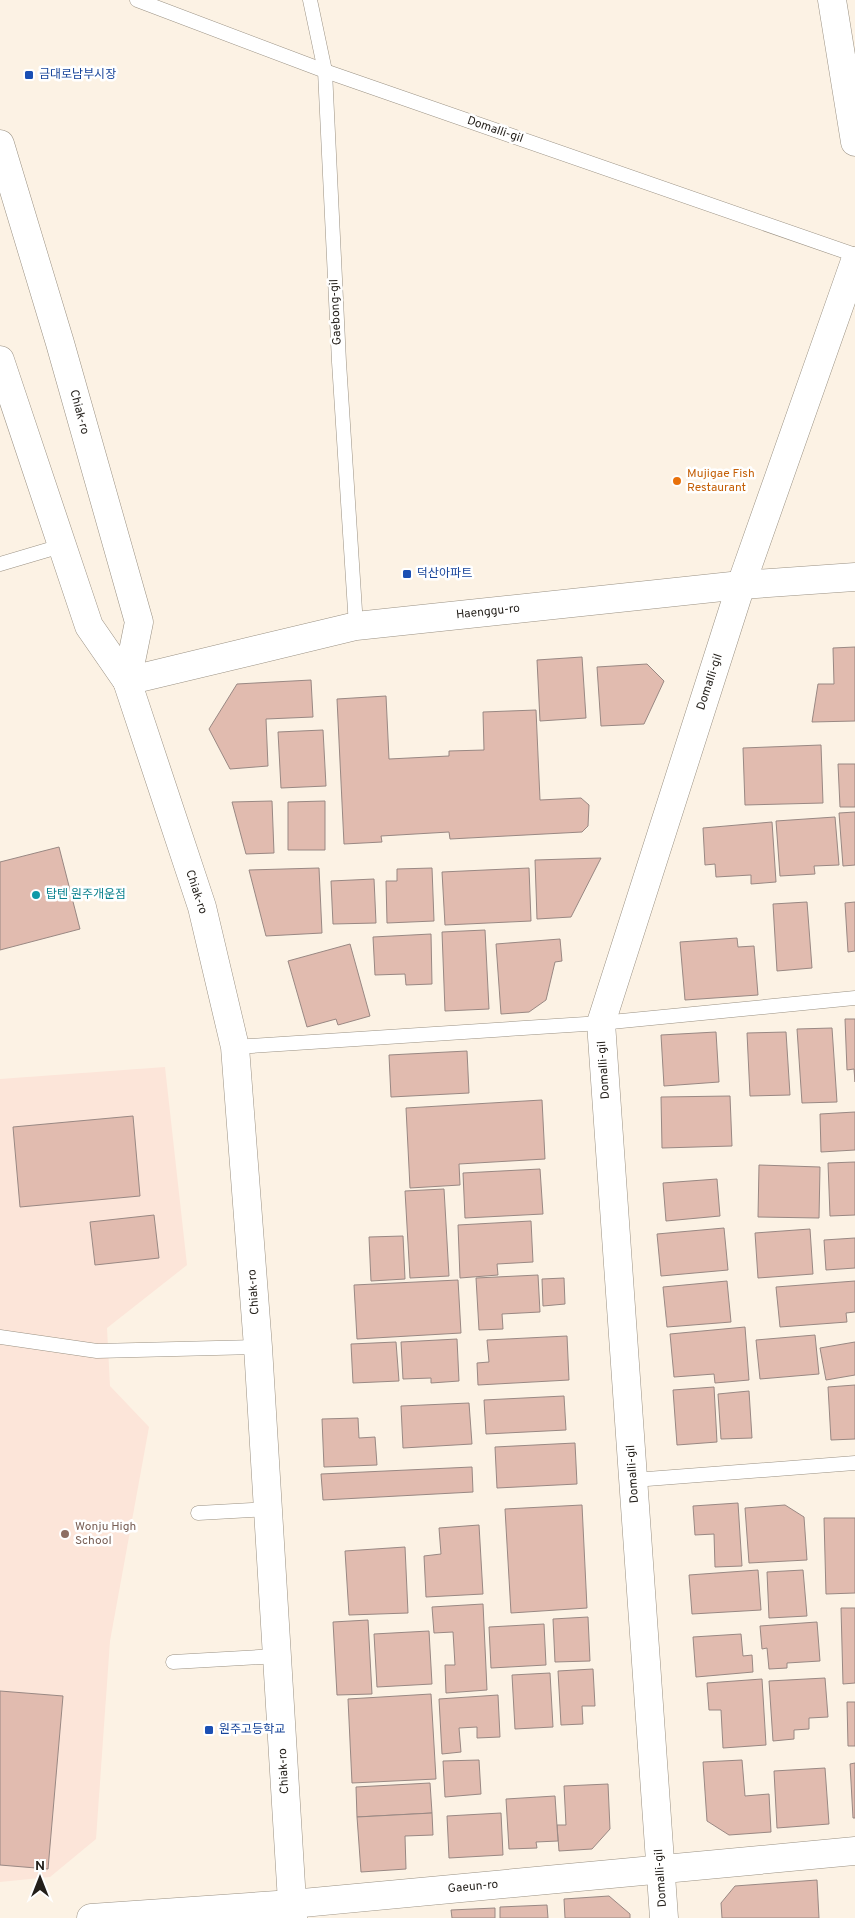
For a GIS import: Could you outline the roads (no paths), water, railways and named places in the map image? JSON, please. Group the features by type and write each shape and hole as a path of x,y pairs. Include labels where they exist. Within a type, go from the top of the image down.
{"street":[{"path":"832,0 855,142"},
{"name":"Chiak-ro","path":"0,144 60,343 139,622 127,681"},
{"name":"Domalli-gil","path":"664,1918 601,1023 741,585 855,261"},
{"name":"Chiak-ro","path":"0,360 89,626 127,681 202,907 235,1046 269,1509 292,1911"},
{"name":"Haenggu-ro","path":"127,681 356,626 741,585 855,577"},
{"name":"Gaeun-ro","path":"91,1918 292,1911 855,1852"}],"lane":[{"name":"Domalli-gil","path":"137,0 324,71 855,255"},
{"name":"Gaebong-gil","path":"310,0 324,71 339,362 356,626"},
{"path":"0,564 61,546"},
{"path":"235,1046 601,1023 855,998"},
{"path":"0,1337 97,1351 258,1347"},
{"path":"634,1480 855,1463"},
{"path":"198,1513 269,1509"},
{"path":"173,1662 278,1656"}],"place":[{"name":"금대로남부시장","path":"29,75"},
{"name":"Mujigae Fish Restaurant","path":"677,481"},
{"name":"덕산아파트","path":"407,574"},
{"name":"탑텐 원주개운점","path":"36,895"},
{"name":"Wonju High School","path":"65,1534"},
{"name":"원주고등학교","path":"209,1730"}]}
